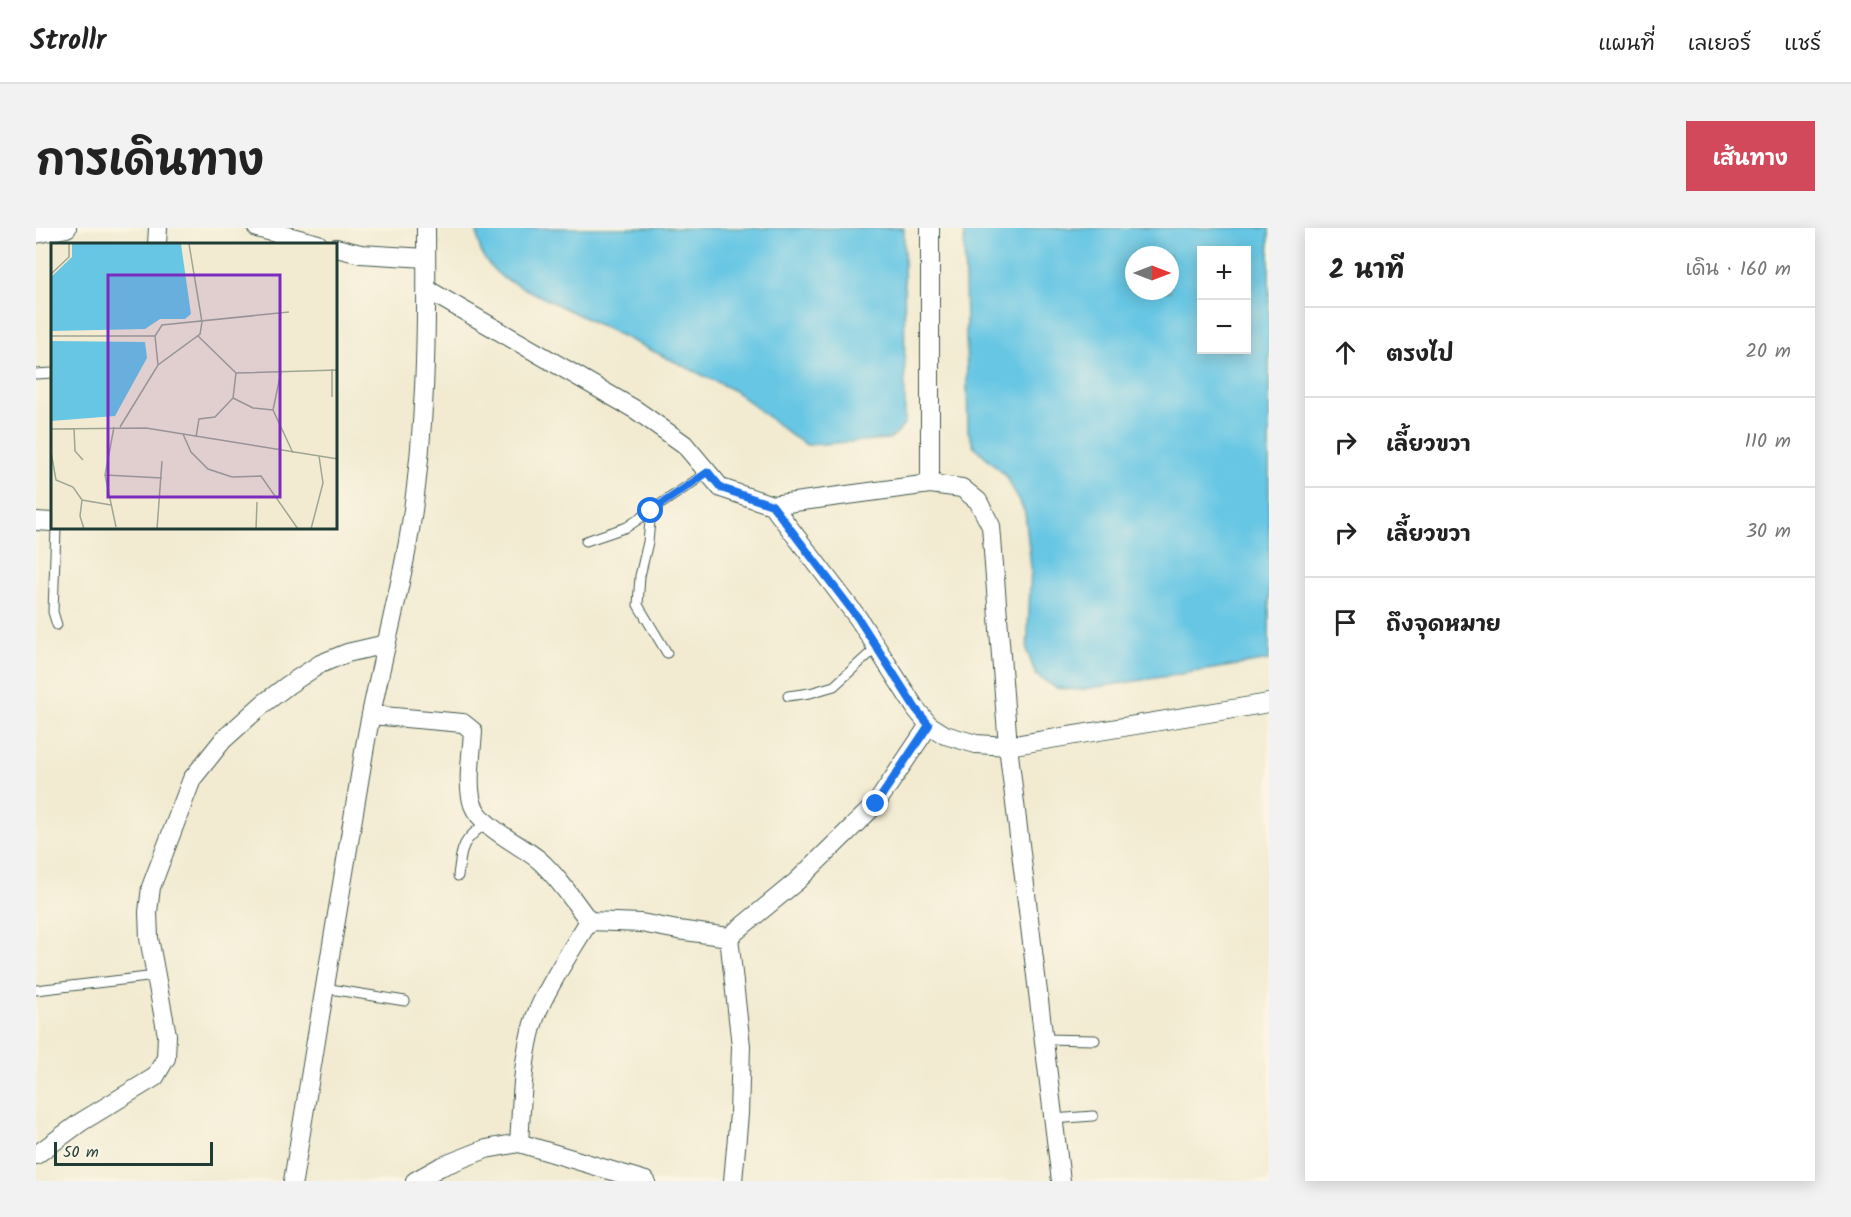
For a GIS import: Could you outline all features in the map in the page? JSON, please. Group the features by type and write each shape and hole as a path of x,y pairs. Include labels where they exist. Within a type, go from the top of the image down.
{"street":[{"path":"36,234 67,228"},
{"path":"157,243 158,228"},
{"path":"257,228 314,243"},
{"path":"293,1181 371,715 408,542 422,435 428,290 426,228"},
{"path":"930,228 930,484"},
{"path":"338,248 361,254 426,258"},
{"path":"428,290 636,410 684,444 721,488 772,505 930,484 962,488 978,501 991,526 1008,746 1061,1181"},
{"path":"772,505 858,618 916,709 929,725 945,735 976,744 1008,746 1269,703"},
{"path":"36,521 51,522"},
{"path":"36,1155 81,1122 155,1077 166,1058 167,1035 149,938 148,912 152,887 192,779 223,740 263,704 288,686 320,664 348,653 386,644"},
{"path":"371,715 463,723 473,731 471,792 473,804 480,818 539,860 559,881 589,921"},
{"path":"589,921 641,923 729,937 797,881 876,804 929,725"},
{"path":"519,1143 525,1068 531,1032 539,1007 589,921"},
{"path":"729,937 741,1046 739,1114 733,1181"},
{"path":"416,1181 440,1167 486,1149 519,1143 646,1181"}],"lane":[{"path":"36,374 51,373"},
{"path":"586,541 627,527 708,472"},
{"path":"651,511 648,542 640,576 638,605 667,653"},
{"path":"56,530 53,612 57,625"},
{"path":"788,696 834,687 877,647"},
{"path":"458,876 465,839 486,822"},
{"path":"36,990 156,976"},
{"path":"324,988 405,1001"},
{"path":"1043,1039 1095,1040"},
{"path":"1053,1119 1093,1116"}],"water":[{"path":"477,228 904,228 905,423 897,434 889,439 807,445 792,436 735,391 503,278 483,256"},
{"path":"964,228 1269,228 1269,660 1079,690 1056,688 1036,675 1027,651 1031,567 1025,513 1006,476 974,446 968,431"}],"route":[{"path":"651,511 708,472 721,488 772,505 858,618 916,709 929,725 876,804"}]}
